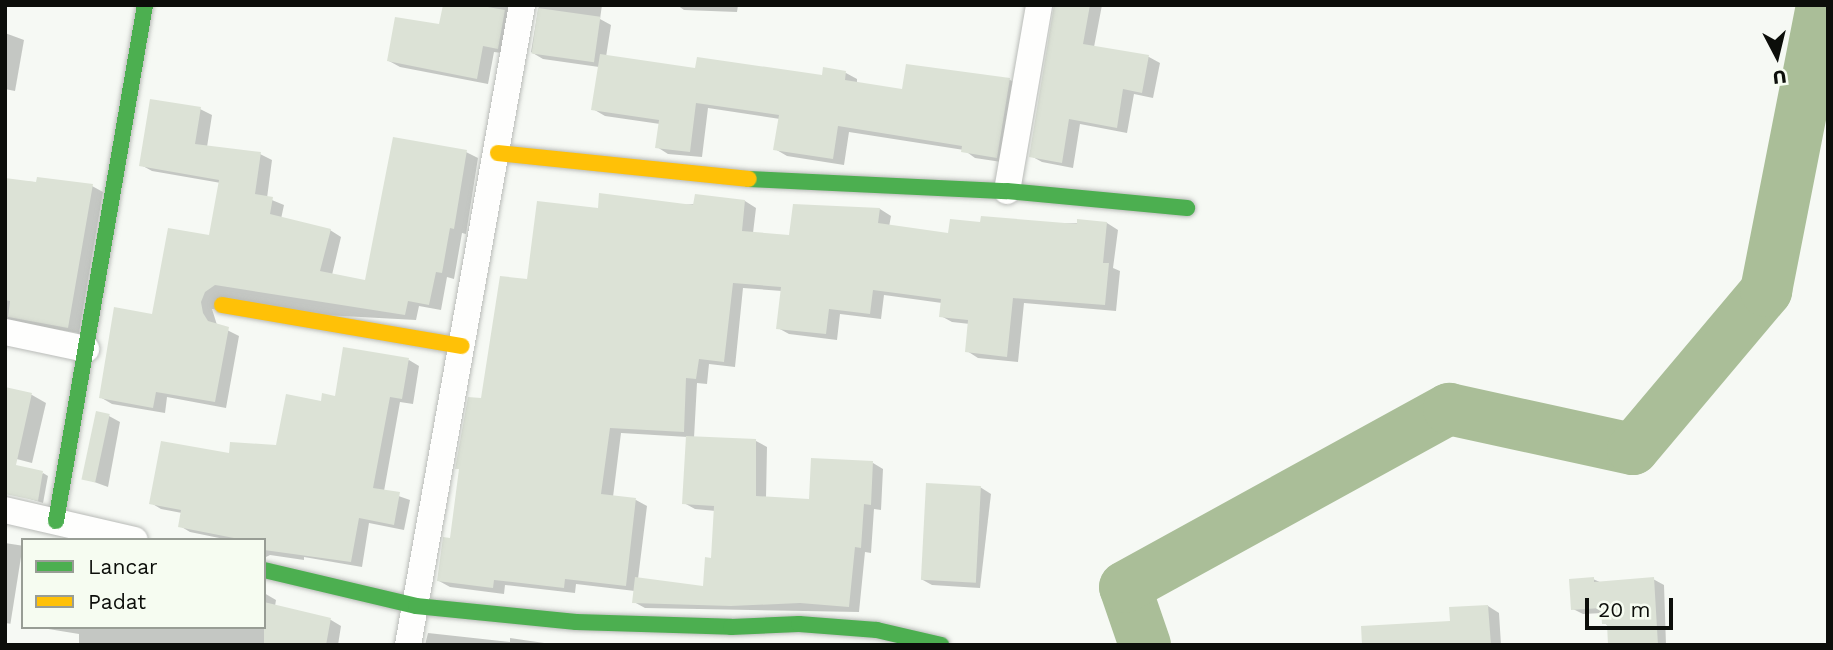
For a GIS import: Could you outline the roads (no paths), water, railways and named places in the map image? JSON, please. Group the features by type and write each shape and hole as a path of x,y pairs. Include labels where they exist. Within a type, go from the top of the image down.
{"street":[{"path":"56,521 145,5"},
{"path":"408,645 498,153 522,5"},
{"path":"1007,191 1038,5"},
{"path":"498,153 789,183 1007,191 1187,208"},
{"path":"222,305 462,346"},
{"path":"5,332 86,349"},
{"path":"5,510 127,538"},
{"path":"266,570 416,606 730,636 799,624 877,630 941,645"}],"waterway":[{"path":"1145,645 1125,587 1449,409 1633,449 1766,291 1822,5"}]}
